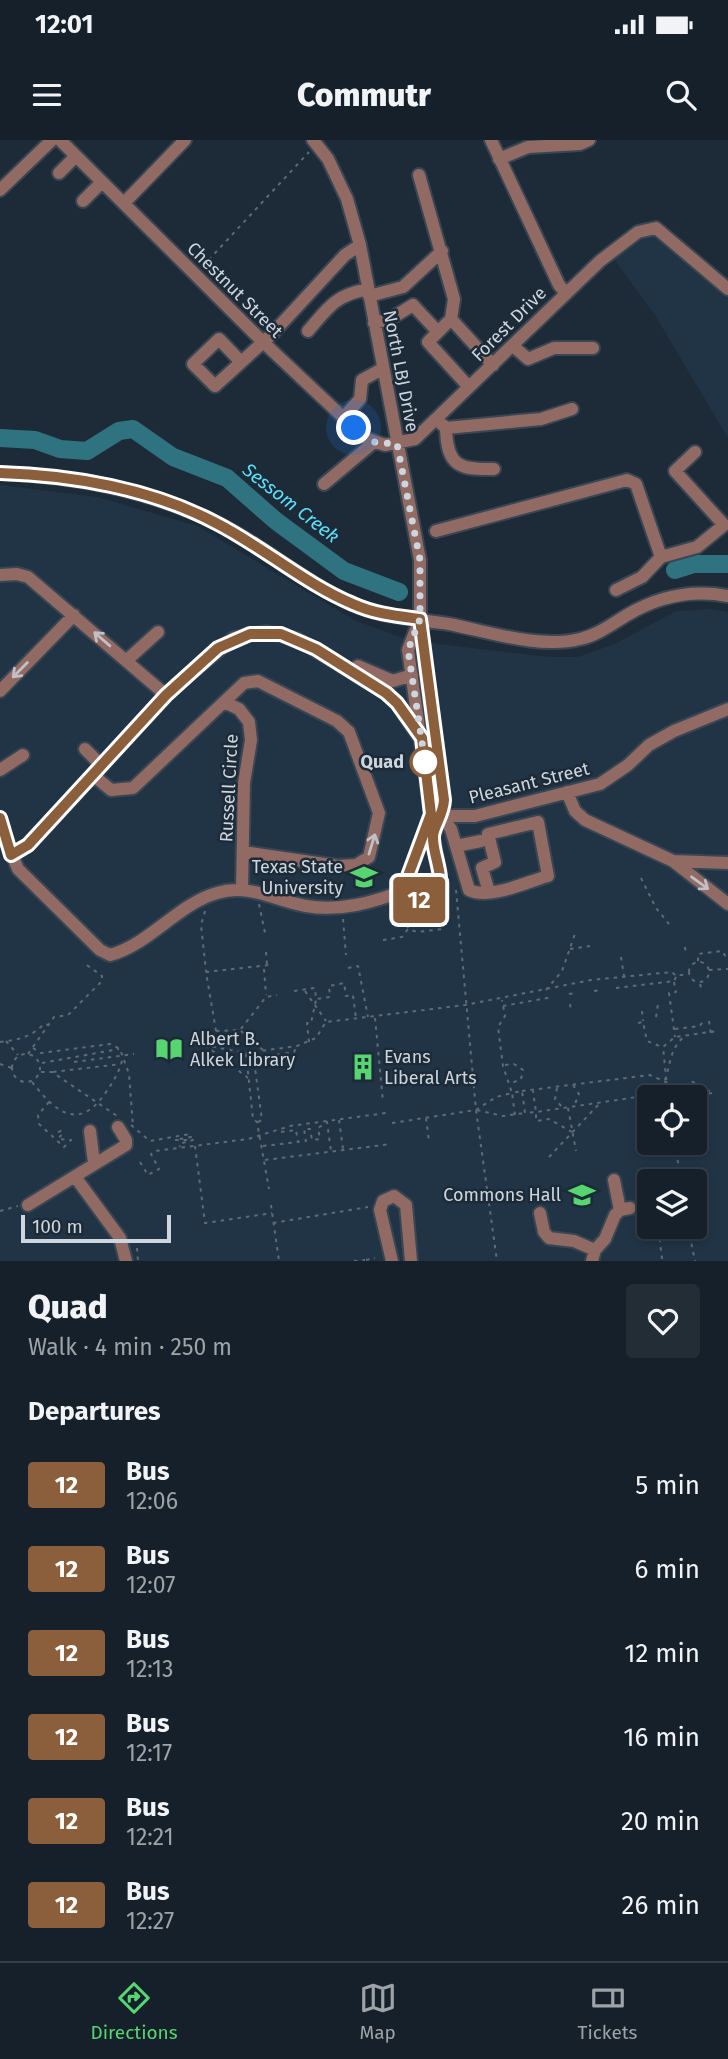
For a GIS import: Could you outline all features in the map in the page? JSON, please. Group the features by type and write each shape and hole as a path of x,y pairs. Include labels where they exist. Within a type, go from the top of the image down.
{"street":[{"path":"0,190 52,140"},
{"name":"Chestnut Street","path":"60,140 263,342 343,418 374,442"},
{"path":"124,203 185,140"},
{"path":"491,140 559,285 566,292"},
{"path":"499,159 528,147 580,144 589,140"},
{"name":"North LBJ Drive","path":"315,143 347,199 360,245 420,560 420,619"},
{"path":"59,173 76,156"},
{"path":"419,175 454,299 451,319 428,342 470,387"},
{"path":"83,201 101,183"},
{"name":"Forest Drive","path":"397,444 415,439 441,424 470,387 566,292 627,239 656,228 728,289"},
{"path":"241,362 345,255 360,245"},
{"path":"308,331 336,300 345,294 403,287 442,251"},
{"path":"374,323 390,319 410,301 438,332"},
{"path":"451,319 493,365"},
{"path":"513,346 528,359 554,348 593,348"},
{"path":"343,418 360,399 362,380 382,369"},
{"path":"494,468 470,470 456,463 446,446 441,424 541,419 572,409"},
{"path":"324,484 374,442 397,444"},
{"path":"616,590 642,576 661,557 697,547 726,526 675,471 695,452"},
{"path":"0,473 107,487 189,510 262,548 340,598 388,615 531,639 568,640 601,631 653,601 671,595 713,593 728,596"},
{"path":"436,531 627,480 636,484 661,557"},
{"path":"0,575 17,573 28,577 166,695"},
{"path":"0,691 75,615"},
{"path":"406,890 419,900 432,898 438,893 440,881 433,836 437,815 408,650 420,619"},
{"path":"406,890 408,876 444,800 420,619"},
{"path":"11,855 28,845 214,644 249,626 270,624 305,634 380,678 393,681 412,675"},
{"path":"127,660 158,632"},
{"path":"177,684 218,648 234,638 265,632 281,634 316,649 386,693 397,703 422,738"},
{"path":"226,703 244,683 258,681 337,721 349,732 379,813 369,856 356,865 338,866 243,852"},
{"path":"416,702 432,700"},
{"name":"Russell Circle","path":"85,749 111,790 133,788 226,703 239,709 249,722 251,740 244,783 242,890"},
{"name":"Pleasant Street","path":"437,815 460,819 504,813 566,792 600,784 657,740 728,709"},
{"path":"0,770 23,755"},
{"path":"566,792 575,811 586,820 673,861 728,904"},
{"path":"437,815 451,829 469,890 480,895 548,876 538,822 488,834 495,862 482,868 489,892"},
{"path":"0,818 18,869 100,950 110,955 128,947 216,893 242,890 320,907 379,901 406,890"},
{"path":"456,846 481,841"},
{"path":"673,861 728,863"},
{"path":"28,1205 126,1145 118,1127"},
{"path":"90,1131 94,1164"},
{"path":"76,1178 120,1238 125,1261"},
{"path":"540,1213 544,1232 549,1238 574,1241 594,1255 625,1209 614,1180"},
{"path":"392,1261 380,1210 383,1201 394,1196 406,1205 411,1261"}],"path":[{"path":"195,274 315,143"},
{"path":"641,878 656,908 669,924"},
{"path":"456,884 476,1110 497,1261"},
{"path":"258,900 265,933"},
{"path":"205,1045 216,1031 201,925 206,906"},
{"path":"395,910 403,909 408,929"},
{"path":"342,915 346,956"},
{"path":"408,929 417,932 443,929 443,922"},
{"path":"383,940 402,937 408,929"},
{"path":"546,991 562,971 576,931"},
{"path":"569,949 590,946"},
{"path":"698,962 698,954 722,951 728,946"},
{"path":"685,947 686,956"},
{"path":"722,951 728,960"},
{"path":"240,1030 266,997 265,952"},
{"path":"621,957 625,977"},
{"path":"698,962 709,970 726,969"},
{"path":"688,974 692,965 698,962"},
{"path":"28,1054 54,1017 68,1015 102,981 102,976 84,963"},
{"path":"206,972 267,966"},
{"path":"348,968 358,967 369,1018"},
{"path":"672,972 675,967"},
{"path":"700,983 706,979 709,970"},
{"path":"672,972 676,976"},
{"path":"205,1045 246,1053 297,1046 309,1044 326,1022 465,1005 546,991 567,984 672,972"},
{"path":"653,974 654,983"},
{"path":"676,976 688,974"},
{"path":"688,974 691,980 700,983"},
{"path":"675,1037 669,993 676,992 676,976"},
{"path":"616,988 674,981"},
{"path":"316,999 330,997 329,986 344,983 346,996 353,995 356,1020"},
{"path":"700,983 702,991"},
{"path":"294,991 315,988 316,999 311,1023 307,1023 309,1044"},
{"path":"304,990 326,1022"},
{"path":"594,991 600,990"},
{"path":"569,994 576,993"},
{"path":"266,997 277,995"},
{"path":"503,1006 553,997"},
{"path":"502,999 505,1016 498,1027 503,1066 510,1083 515,1115"},
{"path":"570,1004 571,1012"},
{"path":"656,1017 658,1004"},
{"path":"642,1012 647,1041 663,1047"},
{"path":"375,1017 383,1102"},
{"path":"674,1029 700,1026 703,1021"},
{"path":"709,1021 711,1035"},
{"path":"638,1023 643,1022"},
{"path":"0,1042 21,1039 35,1033 44,1024 49,1024"},
{"path":"216,1031 240,1030 264,1051"},
{"path":"663,1047 675,1037 717,1031"},
{"path":"392,1123 476,1110 503,1116 515,1115 657,1094 666,1083 671,1050 685,1036"},
{"path":"6,1041 18,1056"},
{"path":"33,1048 41,1053 110,1044 120,1049 129,1074 133,1127"},
{"path":"205,1045 249,1078"},
{"path":"257,1122 262,1120 255,1068 262,1057 294,1052 297,1046"},
{"path":"663,1047 666,1083"},
{"path":"40,1064 49,1059 120,1049"},
{"path":"246,1053 253,1119 257,1122 269,1189"},
{"path":"18,1056 28,1054 36,1058 41,1072"},
{"path":"74,1062 134,1054"},
{"path":"0,1064 12,1068 16,1077 32,1082 66,1114 76,1116 92,1111 120,1072 124,1055"},
{"path":"12,1068 18,1056"},
{"path":"32,1082 41,1072 122,1063"},
{"path":"503,1066 514,1064 523,1070 521,1079 510,1083"},
{"path":"52,1072 150,1140 190,1135 191,1137 175,1140 193,1140 179,1144 180,1148"},
{"path":"476,1110 496,1097 565,1084 650,1075 671,1085"},
{"path":"691,1081 713,1093 694,1097 684,1090 691,1081"},
{"path":"573,1085 579,1094 575,1105"},
{"path":"558,1087 555,1099 564,1107"},
{"path":"533,1090 536,1121 549,1119 572,1132"},
{"path":"522,1091 525,1113"},
{"path":"50,1101 36,1120 52,1134 58,1139 63,1133 52,1134"},
{"path":"549,1157 600,1102"},
{"path":"568,1108 576,1151"},
{"path":"276,1132 290,1126 386,1113"},
{"path":"426,1117 429,1141"},
{"path":"339,1120 344,1150"},
{"path":"140,1162 148,1175 159,1169 151,1154 164,1149 318,1128 327,1122"},
{"path":"327,1122 331,1152"},
{"path":"262,1146 320,1139 318,1128"},
{"path":"304,1129 306,1141"},
{"path":"310,1129 312,1140"},
{"path":"296,1130 298,1142"},
{"path":"264,1160 391,1144"},
{"path":"195,1146 205,1223 272,1213"},
{"path":"0,1211 3,1208 28,1205"},
{"path":"271,1205 279,1261"},
{"path":"273,1223 369,1207"},
{"path":"660,1239 662,1259"},
{"path":"690,1239 695,1261"},
{"path":"137,1248 138,1261"},
{"path":"656,1248 661,1248"},
{"path":"354,1261 375,1258"}],"shaded area":[{"path":"656,232 728,294 728,438 655,315 613,258 643,233"},
{"name":"Texas State University","path":"0,485 97,497 197,526 354,620 400,637 438,644 549,657 578,657 617,643 676,611 710,609 728,612 728,1261 0,1261"}],"waterway":[{"name":"Sessom Creek","path":"0,438 35,440 60,449 87,451 119,431 133,429 173,457 227,478 276,521 344,571 399,592"},
{"name":"Sessom Creek","path":"675,570 694,564 728,564"}],"bus line":[{"name":"12","path":"0,473 33,475 107,487 189,510 262,548 354,605 388,615 420,619 444,800 442,817 433,836 440,887 436,896 425,900 412,898 406,890 408,876 423,842 431,814 422,738 415,732 397,703 386,693 316,649 281,634 250,634 234,638 218,648 166,695 28,845 11,855 0,818"}],"place":[{"name":"Quad","path":"425,762"},
{"name":"Texas State University","path":"364,877"},
{"name":"Albert B. Alkek Library","path":"169,1049"},
{"name":"Evans Liberal Arts","path":"363,1067"},
{"name":"Commons Hall","path":"582,1195"}],"route":[{"path":"354,428 365,438 381,445 397,444 420,560 420,619 410,638 408,650 425,762"}]}
